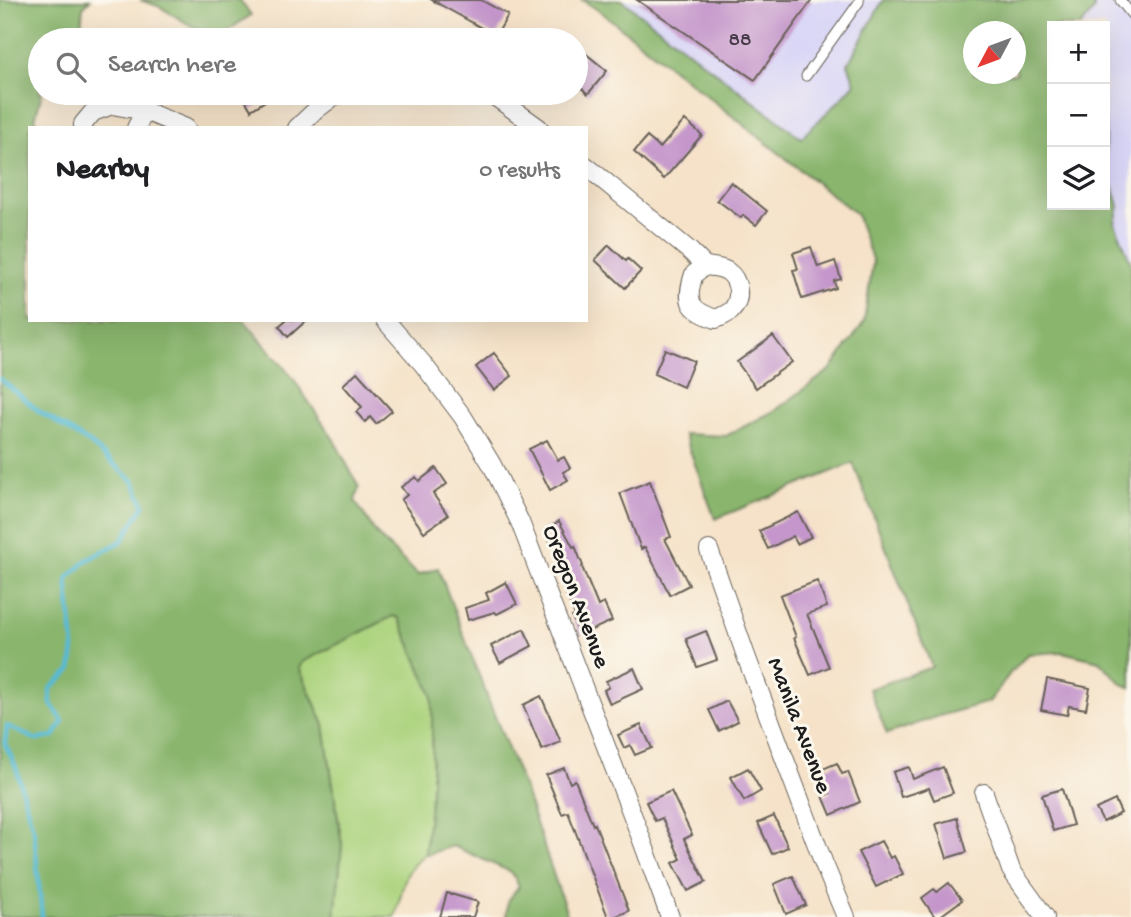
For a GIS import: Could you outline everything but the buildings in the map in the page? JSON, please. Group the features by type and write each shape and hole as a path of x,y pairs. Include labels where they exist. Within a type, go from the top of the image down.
{"street":[{"path":"83,126 93,112 112,105 145,111 181,126"},
{"path":"299,126 322,105"},
{"path":"507,105 536,126"},
{"path":"136,126 145,111"},
{"path":"588,168 705,266"},
{"name":"Oregon Avenue","path":"386,322 423,364 463,417 492,465 520,522 670,917"},
{"name":"Manila Avenue","path":"709,550 746,656 846,917"},
{"path":"984,793 1011,870 1045,917"}],"lane":[{"path":"806,76 859,0"},
{"path":"1120,0 1131,14"}],"shaded area":[{"path":"622,0 883,0 848,64 855,83 801,138"},
{"path":"1094,0 1131,0 1131,263 1115,223 1119,206 1110,176 1110,21 1085,21 1094,10"}],"green space":[{"path":"0,0 90,0 83,7 81,28 28,28 28,105 39,105 35,119 37,126 28,126 28,322 246,322 293,378 334,440 359,487 355,501 378,536 418,575 438,568 524,788 568,917 506,917 508,900 519,887 509,871 453,846 425,854 432,783 432,695 399,618 393,616 302,662 299,668 324,725 342,845 335,917 0,917"},
{"path":"140,0 240,0 251,15 232,28 197,28 158,6"},
{"path":"582,0 622,0 801,138 855,83 848,64 883,0 1094,0 1094,10 1085,21 1047,21 1047,210 1110,210 1110,176 1119,206 1115,223 1131,263 1131,688 1122,684 1099,661 1062,652 1028,654 989,702 887,734 869,689 932,667 853,463 715,519 684,434 726,436 776,410 831,369 864,322 873,262 856,214 600,11"},
{"path":"393,616 399,618 432,694 432,783 425,854 407,875 395,917 335,917 342,845 324,725 299,668 301,662"}],"waterway":[{"path":"0,379 40,412 91,444 134,482 144,505 122,541 87,560 67,579 74,648 71,670 50,689 51,704 63,721 54,736 37,740 7,726 5,744 16,767 34,832 42,917"}]}
